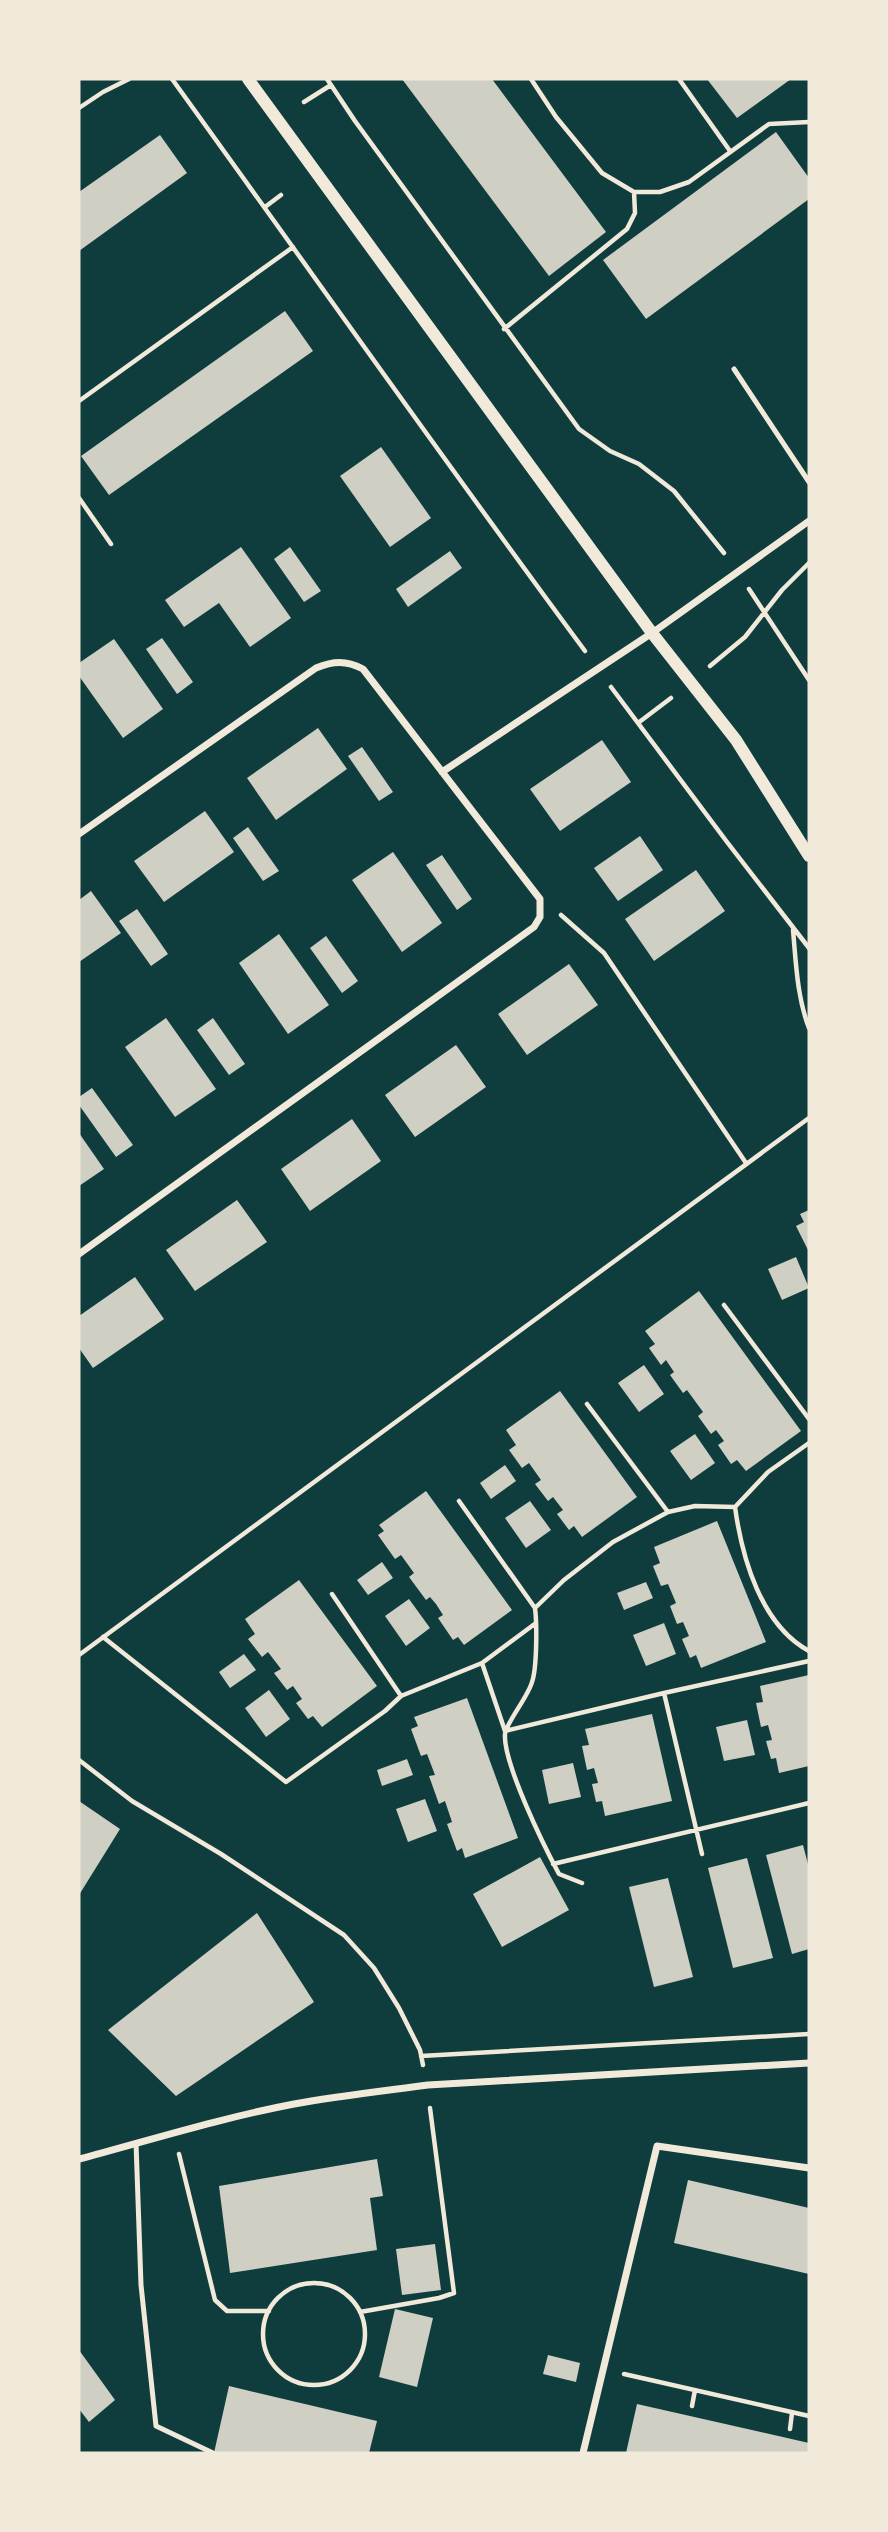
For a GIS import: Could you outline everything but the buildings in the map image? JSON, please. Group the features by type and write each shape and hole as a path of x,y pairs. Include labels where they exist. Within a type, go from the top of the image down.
{"street":[{"path":"248,79 652,632 736,740 809,856"},
{"path":"442,772 598,669 809,521"},
{"path":"79,834 316,668 329,663 352,664 363,669 540,899 540,917 534,927 79,1254"},
{"path":"79,2159 293,2105 428,2085 809,2063"},
{"path":"583,2453 657,2146 809,2168"}],"lane":[{"path":"734,369 809,482"},
{"path":"136,2143 141,2285 156,2426 213,2453"}],"path":[{"path":"79,108 128,79"},
{"path":"172,79 450,469 809,948"},
{"path":"327,79 504,329 579,429 610,451 639,464 674,491 738,571 809,680"},
{"path":"531,79 556,117 603,173 634,191 660,192 688,181 769,124 809,122"},
{"path":"679,79 730,151"},
{"path":"304,102 331,85"},
{"path":"504,329 627,229 635,213 634,191"},
{"path":"265,207 281,195"},
{"path":"79,401 293,247"},
{"path":"79,498 111,544"},
{"path":"764,612 809,563"},
{"path":"540,899 576,926 604,953 746,1163"},
{"path":"793,929 798,986 809,1028"},
{"path":"79,1656 809,1118"},
{"path":"723,1305 809,1419"},
{"path":"587,1404 668,1512"},
{"path":"535,1608 564,1580 613,1542 668,1512 695,1506 735,1507 768,1472 809,1443"},
{"path":"459,1501 535,1608 537,1622 533,1682 505,1731"},
{"path":"735,1507 751,1573 772,1617 795,1643 809,1651"},
{"path":"332,1594 401,1696"},
{"path":"103,1637 286,1782 385,1711 401,1696 481,1663 537,1622"},
{"path":"505,1731 809,1661"},
{"path":"481,1663 505,1731 506,1752 542,1841 559,1874 582,1883"},
{"path":"664,1693 702,1854"},
{"path":"79,1760 132,1801 221,1854 344,1936 374,1968 399,2008 421,2056 428,2085 454,2293 360,2312"},
{"path":"553,1864 809,1803"},
{"path":"421,2056 809,2034"},
{"path":"174,2133 215,2300 228,2311 269,2311"},
{"path":"316,2283 339,2289 360,2312 364,2318 366,2337 359,2359 344,2377 335,2382 314,2385 282,2374 272,2363 262,2341 269,2311 277,2298 292,2287 316,2283"},
{"path":"603,2369 809,2417"},
{"path":"692,2406 695,2390"},
{"path":"790,2428 792,2413"}]}
